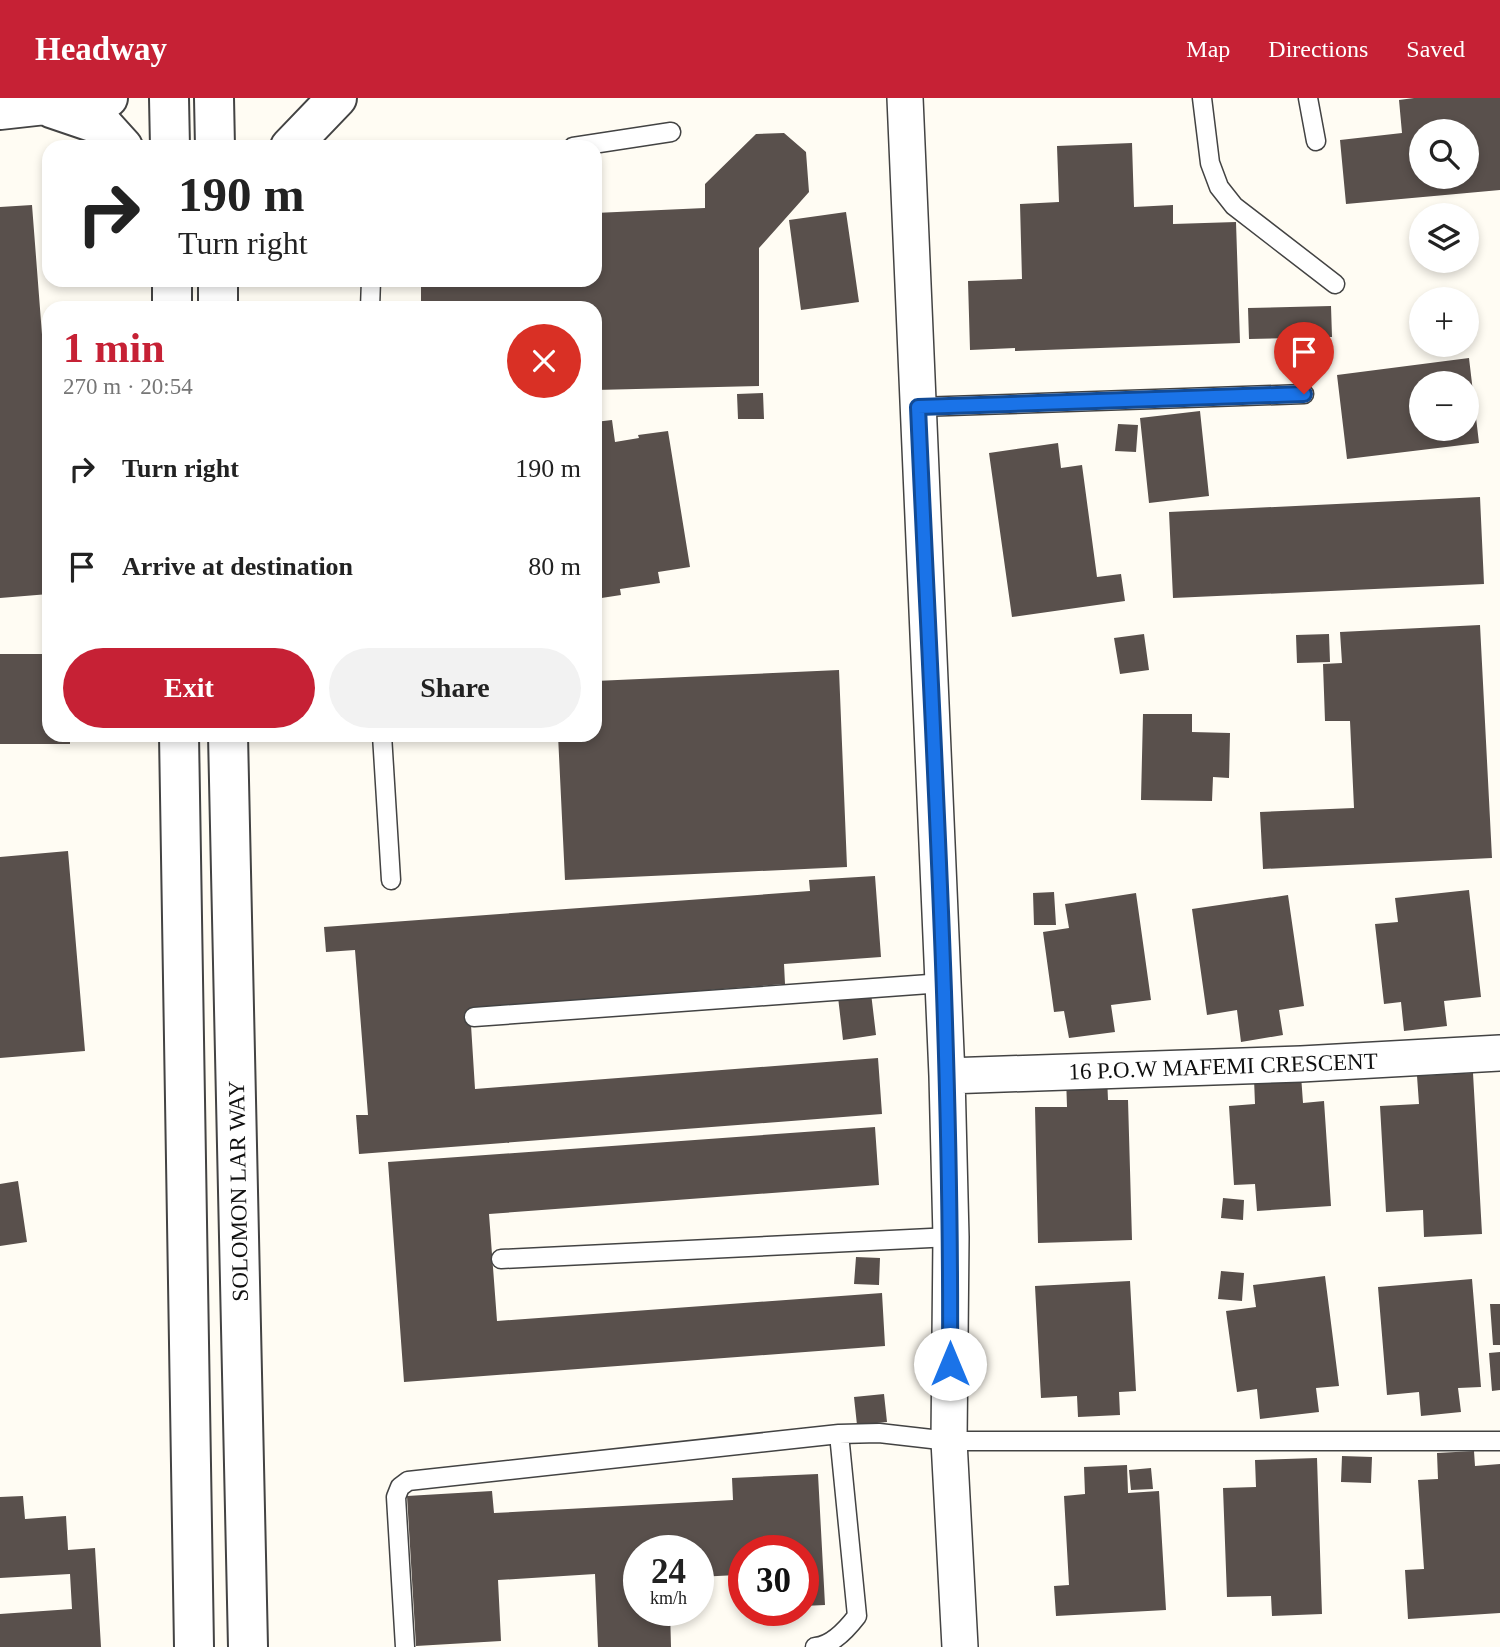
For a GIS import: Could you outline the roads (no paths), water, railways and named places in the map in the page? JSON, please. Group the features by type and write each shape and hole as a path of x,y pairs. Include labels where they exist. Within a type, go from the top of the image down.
{"street":[{"path":"0,110 108,98"},
{"path":"169,98 170,140"},
{"path":"214,98 215,140"},
{"path":"296,140 337,98"},
{"path":"905,98 947,1076 951,1237 949,1441 960,1647"},
{"path":"43,105 104,127 116,140"},
{"path":"179,742 194,1647"},
{"name":"SOLOMON LAR WAY","path":"228,742 248,1647"},
{"name":"16 P.O.W MAFEMI CRESCENT","path":"947,1076 1301,1064 1500,1053"}],"lane":[{"path":"1202,98 1210,163 1219,187 1234,206 1335,284"},
{"path":"1308,98 1316,141"},
{"path":"602,143 671,132"},
{"path":"918,407 1304,394"},
{"path":"382,742 391,880"},
{"path":"474,1017 943,983"},
{"path":"501,1259 951,1237"},
{"path":"405,1647 396,1497 400,1487 408,1481 839,1434 879,1433 949,1441 1500,1441"},
{"path":"815,1647 823,1647 846,1629 857,1616 839,1434"}]}
